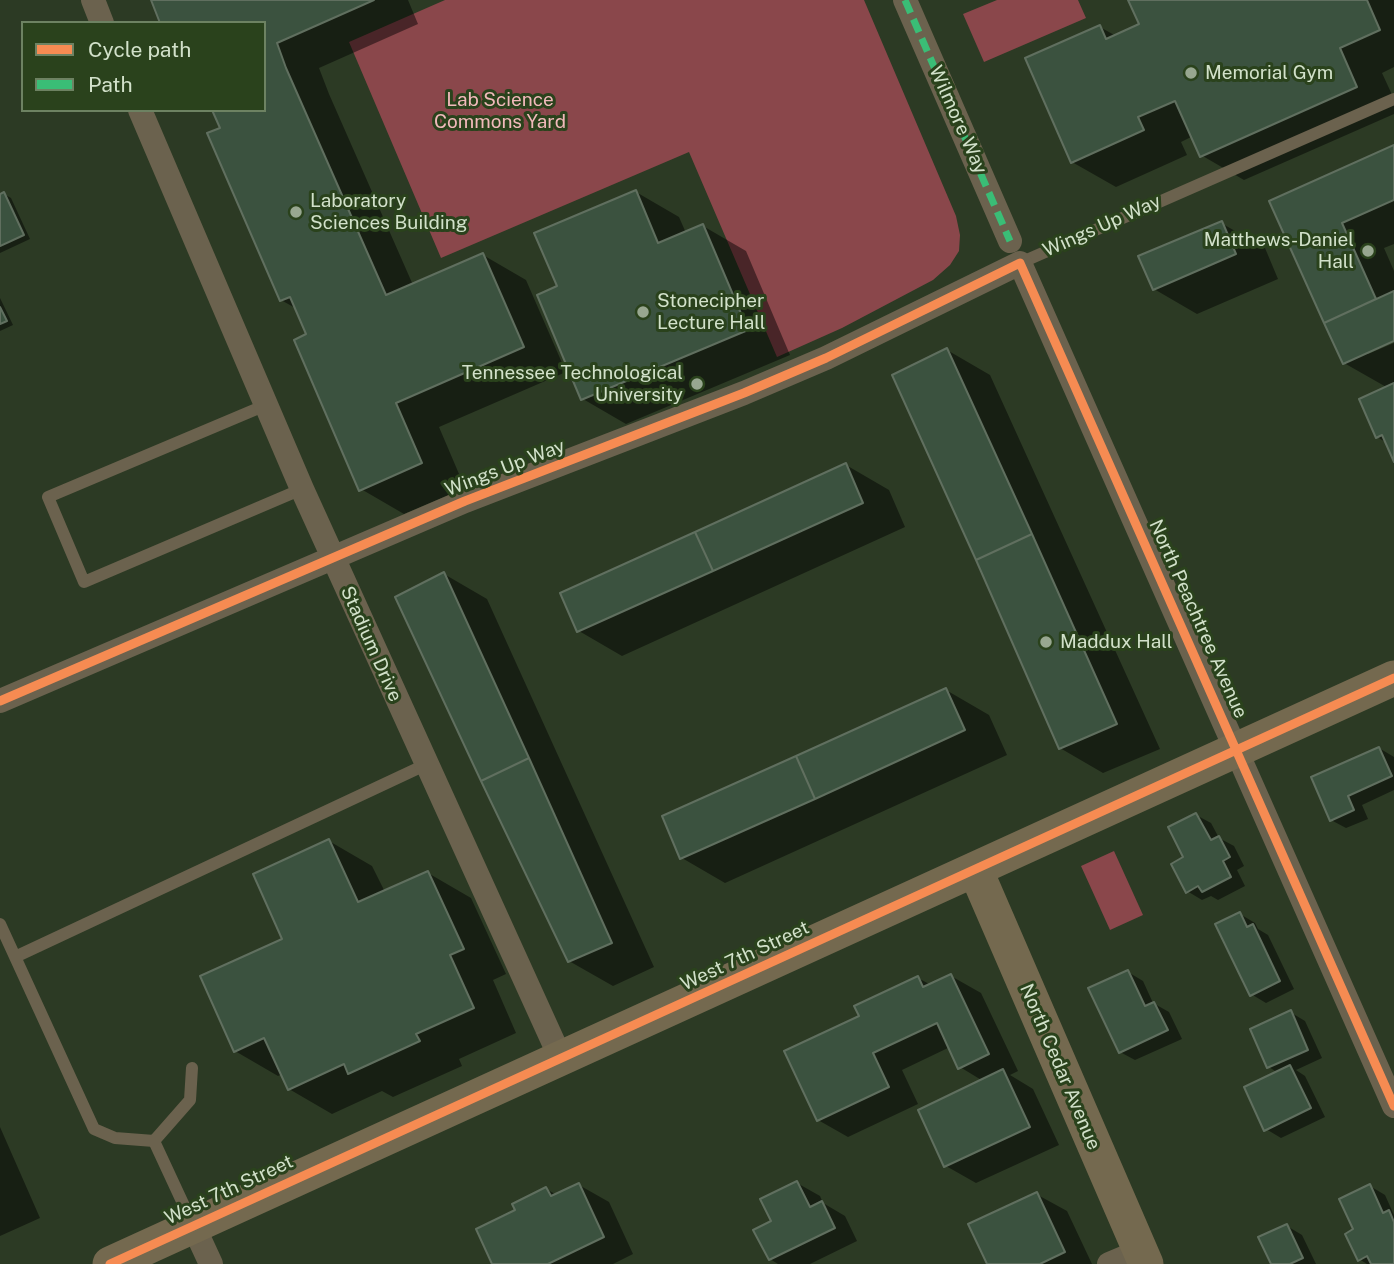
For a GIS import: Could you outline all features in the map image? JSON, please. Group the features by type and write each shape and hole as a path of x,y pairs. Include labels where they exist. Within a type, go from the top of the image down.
{"street":[{"path":"93,0 101,21"},
{"name":"Wilmore Way","path":"905,0 1015,252"},
{"name":"Stadium Drive","path":"141,112 302,489 425,765 561,1059"},
{"name":"Wings Up Way","path":"0,701 465,501 718,403 825,358 1015,252"},
{"name":"North Peachtree Avenue","path":"1015,252 1394,1106"},
{"name":"West 7th Street","path":"110,1264 1394,678"},
{"name":"North Cedar Avenue","path":"975,869 1131,1260"},
{"path":"193,1225 211,1264"}],"lane":[{"name":"Wings Up Way","path":"1015,252 1394,99"},
{"path":"266,405 48,497 84,582 302,489"},
{"path":"15,957 425,765"},
{"path":"0,924 94,1129 115,1138 154,1141"},
{"path":"154,1141 190,1100 192,1068"},
{"path":"154,1141 193,1225"}],"green space":[{"name":"Lab Science Commons Yard","path":"445,0 864,0 956,216 960,235 959,251 950,265 933,280 842,328 777,357 689,152 441,258 349,42"},
{"path":"997,0 1078,0 1086,18 984,62 963,14"},
{"path":"1114,851 1143,915 1110,930 1081,866"}],"building":[{"name":"Laboratory Sciences Building","path":"151,0 374,0 277,43 286,68 386,295 483,253 524,347 396,403 422,463 359,491 294,340 306,334 290,297 280,301 207,133 220,128 213,112 266,112 266,21 159,21"},
{"name":"Memorial Gym","path":"1128,0 1367,0 1380,30 1340,48 1357,87 1200,157 1175,101 1138,117 1144,130 1071,163 1025,58 1100,25 1106,39 1139,24"},
{"path":"1394,145 1394,200 1342,223 1376,299 1324,323 1269,201"},
{"name":"Stonecipher Lecture Hall","path":"636,190 658,243 703,224 748,330 581,400 537,295 557,286 534,233"},
{"path":"4,192 24,235 0,246 0,194"},
{"path":"1222,221 1236,254 1153,290 1138,256"},
{"path":"1394,291 1394,341 1343,364 1324,323"},
{"path":"0,307 7,321 0,324"},
{"path":"947,348 1032,534 976,560 892,375"},
{"path":"1394,383 1394,462 1382,435 1376,438 1359,399"},
{"path":"846,463 863,503 713,571 695,532"},
{"path":"695,532 713,571 577,632 560,593"},
{"name":"Maddux Hall","path":"1032,534 1117,724 1059,749 976,560"},
{"path":"444,572 529,758 481,781 395,597"},
{"path":"946,688 965,730 815,799 796,756"},
{"path":"1379,747 1392,776 1348,796 1354,810 1330,821 1311,777"},
{"path":"796,756 815,799 680,859 662,816"},
{"path":"529,758 612,943 568,962 481,781"},
{"path":"1196,813 1211,840 1219,836 1230,857 1223,861 1231,877 1202,892 1198,886 1186,893 1171,864 1183,857 1168,827"},
{"path":"329,839 358,902 428,871 464,949 450,955 474,1008 416,1034 420,1041 348,1074 344,1064 288,1090 264,1038 234,1052 200,976 282,939 253,874"},
{"path":"1240,912 1247,927 1253,924 1280,981 1250,996 1215,924"},
{"path":"1128,970 1145,1006 1154,1002 1168,1030 1119,1053 1088,988"},
{"path":"951,974 989,1054 958,1069 937,1023 873,1053 889,1087 817,1121 784,1051 859,1016 854,1006 918,976 923,987"},
{"path":"1291,1010 1308,1050 1267,1068 1250,1029"},
{"path":"1290,1065 1311,1108 1264,1131 1244,1087"},
{"path":"1003,1069 1030,1127 944,1167 918,1110"},
{"path":"797,1181 810,1207 822,1201 835,1228 769,1260 753,1230 771,1221 760,1199"},
{"path":"579,1183 604,1237 548,1264 492,1264 476,1229 515,1210 512,1204 546,1187 551,1196"},
{"path":"1370,1184 1383,1213 1389,1210 1394,1222 1394,1264 1371,1264 1367,1256 1358,1261 1345,1234 1353,1229 1339,1199"},
{"path":"1037,1192 1065,1252 1040,1264 987,1264 968,1224"},
{"path":"1287,1224 1303,1258 1290,1264 1271,1264 1258,1237"}],"marked path":[{"path":"905,0 1010,241"}],"cycle path":[{"path":"0,701 465,501 744,393 826,358 1020,263 1394,1106"},
{"path":"110,1264 1394,678"}],"place":[{"name":"Memorial Gym","path":"1191,73"},
{"name":"Laboratory Sciences Building","path":"296,212"},
{"name":"Matthews-Daniel Hall","path":"1368,251"},
{"name":"Stonecipher Lecture Hall","path":"643,312"},
{"name":"Tennessee Technological University","path":"697,384"},
{"name":"Maddux Hall","path":"1046,642"}]}
